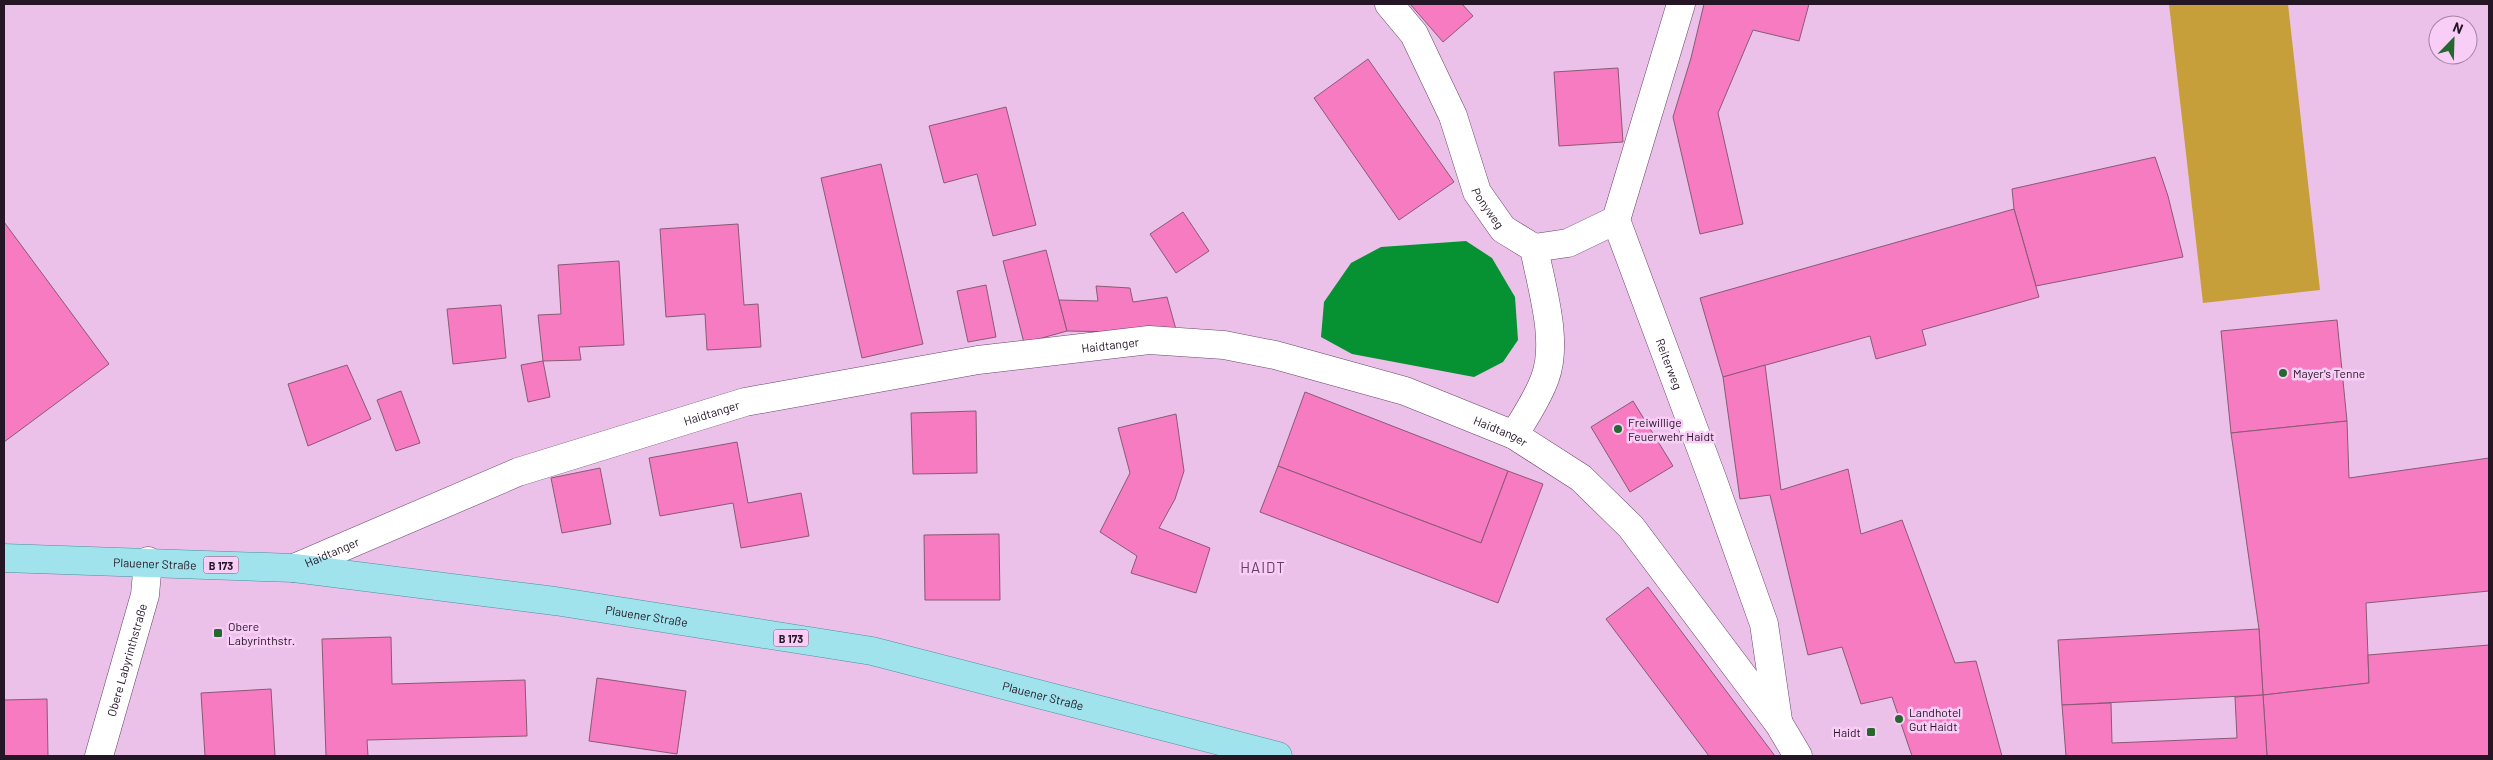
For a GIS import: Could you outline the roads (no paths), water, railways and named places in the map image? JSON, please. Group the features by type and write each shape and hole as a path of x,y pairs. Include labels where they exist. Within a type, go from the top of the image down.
{"main road":[{"name":"Plauener Straße","path":"4,558 148,561 294,568 555,601 872,651 1278,756"}],"street":[{"name":"Ponyweg","path":"1389,4 1414,34 1453,116 1477,192 1503,229 1534,248"},
{"path":"1514,435 1546,377 1550,350 1548,326 1534,248 1568,243 1616,220 1681,4"},
{"name":"Reiterweg","path":"1616,220 1709,468 1764,624 1779,724"},
{"name":"Haidtanger","path":"294,568 518,472 745,402 978,360 1148,340 1224,345 1275,355 1405,391 1514,435 1580,478 1631,527 1779,724 1798,756"},
{"name":"Obere Labyrinthstraße","path":"99,756 145,595 148,561"}],"place":[{"name":"Mayer's Tenne","path":"2283,373"},
{"name":"Freiwillige Feuerwehr Haidt","path":"1618,429"},
{"name":"Obere Labyrinthstr.","path":"218,633"},
{"name":"Landhotel Gut Haidt","path":"1899,719"},
{"name":"Haidt","path":"1871,732"}],"district":[{"name":"HAIDT","path":"1263,567"}]}
